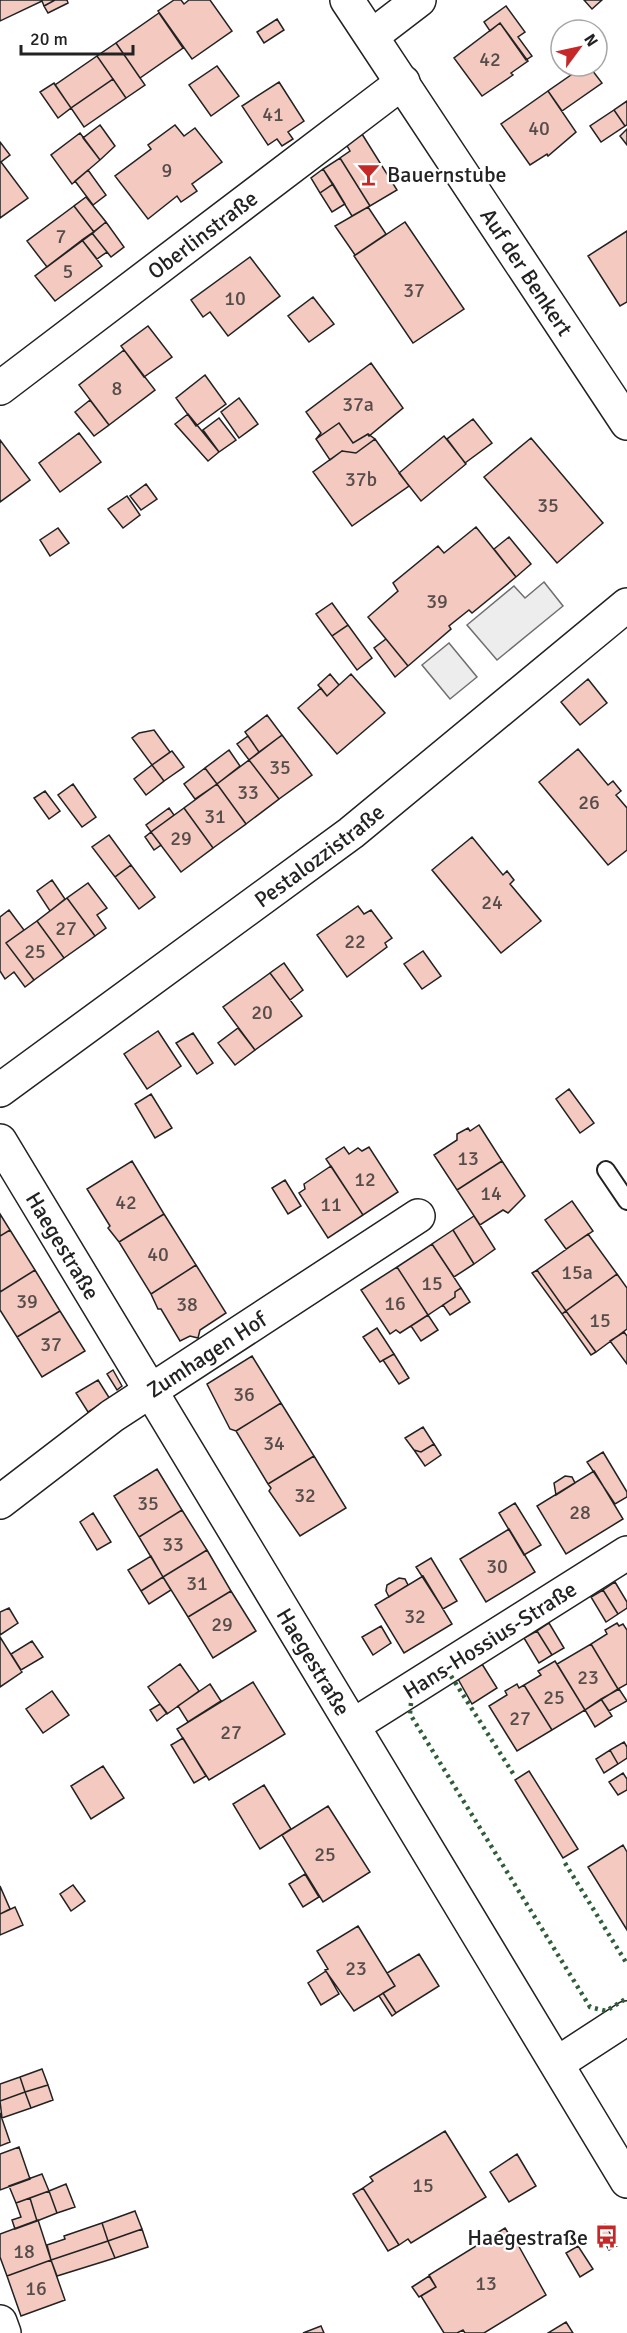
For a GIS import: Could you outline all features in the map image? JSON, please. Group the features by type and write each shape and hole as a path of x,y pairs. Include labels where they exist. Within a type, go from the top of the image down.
{"street":[{"name":"Auf der Benkert","path":"347,0 627,423"},
{"path":"372,36 419,0"},
{"name":"Oberlinstraße","path":"0,388 403,82"},
{"name":"Pestalozzistraße","path":"0,1090 351,833 627,605"},
{"name":"Haegestraße","path":"0,1141 558,2063 627,2181"},
{"name":"Zumhagen Hof","path":"0,1502 112,1416 418,1216"},
{"name":"Hans-Hossius-Straße","path":"354,1725 627,1553"},
{"path":"558,2063 627,2018"},
{"path":"0,2322 4,2333"}],"lane":[{"path":"606,1170 627,1201"}],"shaded area":[{"path":"544,582 563,606 497,660 467,625 514,586 525,598"},
{"path":"449,643 477,677 450,699 422,665"}],"building":[{"path":"0,0 55,0 44,6 42,1 0,21"},
{"path":"55,0 67,0 68,3 48,13 44,6"},
{"path":"174,0 181,0 184,4 189,0 210,0 232,31 192,59 158,11"},
{"path":"584,0 602,0 592,9"},
{"path":"506,6 525,32 518,37 532,56 526,60 500,23 490,31 484,22"},
{"path":"159,13 183,48 140,78 116,43"},
{"path":"277,19 284,30 264,43 257,32"},
{"path":"500,23 528,61 511,73 513,75 482,96 454,58"},
{"path":"116,43 145,85 126,98 97,56"},
{"path":"97,56 113,79 71,108 55,85"},
{"path":"217,66 239,96 211,116 189,85"},
{"path":"567,78 598,78 602,83 562,111 548,91"},
{"path":"113,79 126,98 84,127 71,108"},
{"path":"279,82 304,121 288,132 293,139 282,146 277,139 268,145 242,106"},
{"path":"54,83 71,108 58,118 40,92"},
{"path":"548,91 576,132 548,156 547,154 530,165 501,124"},
{"path":"627,101 627,125 625,126 614,110"},
{"path":"614,110 625,126 601,142 590,126"},
{"path":"100,125 115,146 100,160 83,138"},
{"path":"175,125 184,136 195,128 222,162 192,184 197,191 181,202 177,196 148,219 115,176 151,149 148,145"},
{"path":"627,129 627,145 620,136"},
{"path":"80,133 100,160 72,184 51,155"},
{"name":"Bauernstube","path":"362,134 397,190 370,206 340,158 350,151 346,144"},
{"path":"0,142 10,155 1,162 28,198 0,218"},
{"path":"340,158 370,206 352,216 323,169"},
{"path":"323,169 333,184 320,193 311,178"},
{"path":"88,170 106,195 93,205 75,181"},
{"path":"333,184 345,204 332,212 320,193"},
{"path":"86,197 106,222 94,232 74,206"},
{"path":"74,206 94,232 47,267 27,241"},
{"path":"368,207 386,234 355,255 335,226"},
{"path":"106,222 124,247 111,257 92,233"},
{"path":"405,222 464,309 413,343 354,256"},
{"path":"627,231 627,302 620,306 588,256"},
{"path":"92,233 107,252 97,259 82,240"},
{"path":"82,240 102,266 55,301 35,276"},
{"path":"250,257 280,296 228,336 210,312 203,317 191,300"},
{"path":"313,297 334,324 309,342 288,316"},
{"path":"148,326 172,357 144,377 121,346"},
{"path":"124,350 155,390 109,425 79,385"},
{"path":"371,363 403,408 369,436 368,434 353,443 339,423 316,439 321,433 306,412"},
{"path":"205,375 226,404 196,426 176,398"},
{"path":"239,398 258,424 239,438 221,412"},
{"path":"90,400 109,425 94,436 75,412"},
{"path":"188,414 219,452 208,461 175,424"},
{"path":"219,418 236,440 219,452 203,430"},
{"path":"473,419 492,443 465,463 447,439"},
{"path":"339,423 353,443 368,434 375,439 356,453 342,451 330,460 316,439"},
{"path":"79,433 101,462 60,492 39,463"},
{"path":"444,436 466,464 421,501 399,473"},
{"path":"531,438 603,523 557,563 484,477"},
{"path":"375,439 409,486 352,526 313,472 342,451 356,453"},
{"path":"0,440 30,480 0,502"},
{"path":"146,484 157,499 141,510 130,496"},
{"path":"127,496 140,515 123,528 108,509"},
{"path":"476,527 516,577 472,613 469,610 449,626 451,629 408,666 368,617 398,591 393,583 438,546 444,553"},
{"path":"58,528 69,543 50,556 40,540"},
{"path":"509,537 531,564 516,577 494,549"},
{"path":"332,603 348,625 332,636 316,614"},
{"path":"348,625 372,658 357,670 332,636"},
{"path":"386,639 408,666 395,677 374,648"},
{"path":"330,674 339,685 327,696 318,685"},
{"path":"351,674 385,713 337,754 298,708 321,688 327,696"},
{"path":"588,679 607,703 580,725 561,702"},
{"path":"267,715 282,735 259,752 245,732"},
{"path":"154,730 170,752 152,765 132,738 139,733"},
{"path":"282,735 312,775 279,799 249,760"},
{"path":"248,736 259,752 249,760 237,744"},
{"path":"578,749 608,785 613,781 621,791 616,795 627,808 627,850 608,865 539,782"},
{"path":"229,750 240,766 217,784 205,768"},
{"path":"172,751 184,767 164,781 152,765"},
{"path":"249,760 279,799 246,824 217,784"},
{"path":"152,765 164,781 146,795 134,779"},
{"path":"205,768 217,784 195,799 184,784"},
{"path":"73,784 96,817 82,827 58,795"},
{"path":"217,784 246,824 213,848 184,808"},
{"path":"45,791 60,811 49,819 34,798"},
{"path":"169,808 174,815 151,832 146,825"},
{"path":"184,808 213,848 181,872 151,832"},
{"path":"151,832 161,845 154,850 145,837"},
{"path":"109,835 131,865 115,877 92,847"},
{"path":"472,837 503,875 507,871 514,880 510,884 541,921 501,953 432,870"},
{"path":"131,865 155,897 139,909 115,877"},
{"path":"52,880 65,899 50,911 37,891"},
{"path":"88,883 107,908 97,915 106,928 95,936 67,898"},
{"path":"67,898 95,936 64,958 37,921"},
{"path":"358,906 364,914 371,910 392,938 385,943 387,947 347,977 317,935"},
{"path":"9,910 24,930 6,943 34,980 25,987 14,972 5,979 0,971 0,917"},
{"path":"37,921 64,958 34,980 6,943"},
{"path":"423,951 441,976 422,989 404,964"},
{"path":"284,963 303,990 290,1000 270,973"},
{"path":"270,973 302,1016 255,1050 223,1007"},
{"path":"238,1028 255,1050 235,1065 218,1043"},
{"path":"158,1031 181,1066 147,1089 124,1054"},
{"path":"193,1033 213,1063 197,1074 176,1043"},
{"path":"569,1089 594,1123 580,1133 556,1099"},
{"path":"151,1094 172,1128 155,1138 135,1104"},
{"path":"479,1125 502,1161 457,1190 434,1155 457,1140 457,1134 468,1128 470,1131"},
{"path":"344,1147 349,1154 358,1148 362,1151 369,1147 398,1192 363,1215 326,1159"},
{"path":"132,1161 164,1214 119,1242 108,1228 110,1226 87,1189"},
{"path":"502,1161 525,1196 508,1213 503,1210 480,1225 457,1190"},
{"path":"331,1166 363,1215 328,1238 299,1193 305,1189 304,1184"},
{"path":"285,1180 301,1206 288,1214 272,1188"},
{"path":"572,1201 593,1231 566,1249 545,1220"},
{"path":"0,1214 10,1230 0,1236"},
{"path":"164,1214 196,1265 151,1294 119,1242"},
{"path":"474,1216 495,1249 474,1264 453,1230"},
{"path":"10,1230 35,1270 0,1292 0,1236"},
{"path":"453,1230 474,1264 454,1277 432,1244"},
{"path":"588,1234 617,1274 566,1311 537,1270"},
{"path":"432,1244 461,1288 455,1292 455,1297 428,1315 397,1267"},
{"path":"196,1265 226,1313 200,1330 198,1338 190,1336 180,1341 161,1309 158,1309 151,1294"},
{"path":"397,1267 428,1315 400,1333 396,1330 390,1334 361,1290"},
{"path":"35,1270 60,1311 17,1337 0,1310 0,1292"},
{"path":"537,1270 566,1311 562,1314 532,1273"},
{"path":"617,1274 627,1288 627,1329 596,1352 566,1311"},
{"path":"461,1288 470,1302 450,1315 443,1305 455,1297 455,1292"},
{"path":"60,1311 85,1351 42,1377 17,1337"},
{"path":"566,1311 596,1352 591,1355 562,1314"},
{"path":"428,1315 438,1330 421,1341 411,1326"},
{"path":"377,1328 394,1354 380,1362 363,1337"},
{"path":"624,1332 627,1336 627,1364 610,1341"},
{"path":"394,1354 409,1378 399,1384 383,1360"},
{"path":"252,1356 281,1403 236,1431 230,1429 207,1384"},
{"path":"113,1370 122,1386 117,1390 107,1374"},
{"path":"98,1380 110,1399 88,1412 76,1393"},
{"path":"281,1403 314,1456 268,1484 236,1431"},
{"path":"423,1427 434,1444 421,1452 414,1450 405,1438"},
{"path":"434,1444 441,1455 425,1466 414,1450 421,1452"},
{"path":"603,1452 627,1492 627,1497 615,1504 587,1462"},
{"path":"314,1456 346,1508 300,1536 269,1491 271,1488 268,1484"},
{"path":"157,1469 182,1510 139,1537 114,1496"},
{"path":"594,1471 623,1519 566,1554 537,1506"},
{"path":"565,1476 572,1477 575,1483 556,1495 554,1483"},
{"path":"515,1503 541,1545 524,1555 499,1513"},
{"path":"182,1510 207,1550 163,1577 139,1537"},
{"path":"93,1513 111,1542 97,1550 80,1522"},
{"path":"509,1529 535,1572 486,1602 460,1559"},
{"path":"207,1550 231,1591 188,1617 163,1577"},
{"path":"151,1556 163,1577 141,1591 128,1570"},
{"path":"431,1558 457,1601 443,1609 416,1567"},
{"path":"423,1576 452,1624 404,1653 375,1605"},
{"path":"163,1577 171,1590 149,1604 141,1591"},
{"path":"399,1578 405,1579 408,1585 389,1597 386,1591 387,1585"},
{"path":"615,1582 627,1602 627,1608 618,1614 603,1590"},
{"path":"603,1590 618,1614 606,1622 591,1597"},
{"path":"231,1591 256,1631 213,1658 188,1617"},
{"path":"9,1608 18,1623 0,1635 0,1612"},
{"path":"549,1623 564,1648 552,1655 537,1631"},
{"path":"617,1623 619,1626 623,1624 627,1630 627,1684 618,1689 591,1644 607,1634 605,1630"},
{"path":"381,1626 391,1643 373,1655 362,1637"},
{"path":"537,1631 552,1655 539,1663 524,1638"},
{"path":"0,1637 22,1672 0,1687"},
{"path":"32,1641 43,1657 21,1670 11,1654"},
{"path":"591,1644 618,1689 585,1710 557,1664"},
{"path":"555,1661 585,1710 552,1730 524,1685 541,1675 538,1671"},
{"path":"180,1664 199,1691 167,1714 148,1687"},
{"path":"482,1664 497,1688 472,1704 458,1679"},
{"path":"253,1682 285,1734 209,1780 177,1729"},
{"path":"210,1684 221,1701 188,1722 178,1706"},
{"path":"517,1684 519,1688 524,1685 552,1730 517,1751 489,1706 507,1695 505,1691"},
{"path":"619,1689 627,1701 609,1711 601,1699"},
{"path":"52,1691 69,1715 43,1733 26,1709"},
{"path":"601,1699 612,1716 595,1727 585,1710"},
{"path":"160,1704 167,1713 157,1721 150,1710"},
{"path":"183,1738 206,1776 194,1783 171,1745"},
{"path":"624,1742 627,1747 627,1758 618,1764 610,1750"},
{"path":"610,1750 618,1764 604,1773 596,1759"},
{"path":"103,1766 124,1798 91,1819 71,1786"},
{"path":"529,1771 578,1849 563,1858 515,1780"},
{"path":"623,1773 627,1779 627,1790 618,1795 609,1782"},
{"path":"264,1785 291,1829 260,1849 233,1804"},
{"path":"328,1806 370,1872 323,1902 282,1835"},
{"path":"623,1845 627,1852 627,1930 588,1867"},
{"path":"305,1874 319,1897 303,1907 289,1884"},
{"path":"73,1885 85,1901 71,1911 60,1894"},
{"path":"0,1886 10,1909 0,1914"},
{"path":"15,1907 23,1925 0,1935 0,1914"},
{"path":"358,1926 395,1986 354,2011 325,1970 328,1969 317,1951"},
{"path":"419,1954 439,1986 396,2013 383,1993 395,1986 387,1973"},
{"path":"326,1971 339,1994 321,2005 308,1983"},
{"path":"383,1993 396,2013 392,2016 379,1996"},
{"path":"42,2069 48,2085 25,2092 20,2077"},
{"path":"20,2077 25,2092 0,2101 0,2084"},
{"path":"48,2085 53,2100 31,2108 25,2092"},
{"path":"25,2092 31,2108 2,2118 0,2101"},
{"path":"0,2113 10,2142 0,2146"},
{"path":"445,2131 486,2197 411,2243 408,2239 399,2245 363,2188 373,2181 370,2177"},
{"path":"19,2147 30,2179 0,2190 0,2154"},
{"path":"517,2154 536,2186 509,2202 490,2172"},
{"path":"42,2174 49,2191 16,2203 9,2186"},
{"path":"66,2184 75,2207 57,2213 49,2191"},
{"path":"363,2188 399,2245 388,2251 353,2194"},
{"path":"49,2191 57,2213 37,2221 30,2198"},
{"path":"30,2198 37,2221 15,2229 12,2220 21,2217 16,2203"},
{"path":"135,2211 142,2229 108,2241 102,2223"},
{"path":"38,2220 51,2260 7,2276 0,2257 0,2234"},
{"path":"102,2223 108,2241 51,2260 47,2245 65,2239 64,2236"},
{"path":"605,2224 617,2246 609,2250 597,2228"},
{"path":"505,2228 515,2244 517,2243 546,2295 484,2333 465,2333 463,2330 457,2333 444,2333 421,2296 436,2287 429,2275"},
{"path":"142,2229 148,2247 115,2258 108,2241"},
{"path":"108,2241 115,2258 57,2276 51,2260"},
{"path":"578,2246 593,2269 580,2277 566,2253"},
{"path":"51,2260 65,2300 21,2316 7,2276"},
{"path":"429,2276 436,2287 419,2297 412,2287"},
{"path":"566,2322 573,2333 548,2333"},
{"path":"321,2326 324,2333 303,2333"}],"hedge":[{"path":"451,1676 514,1775"},
{"path":"411,1703 410,1714 590,2007 606,2011 627,1998"},
{"path":"565,1863 627,1964"}],"place":[{"name":"Bauernstube","path":"369,174"},
{"name":"Haegestraße","path":"606,2237"}]}
